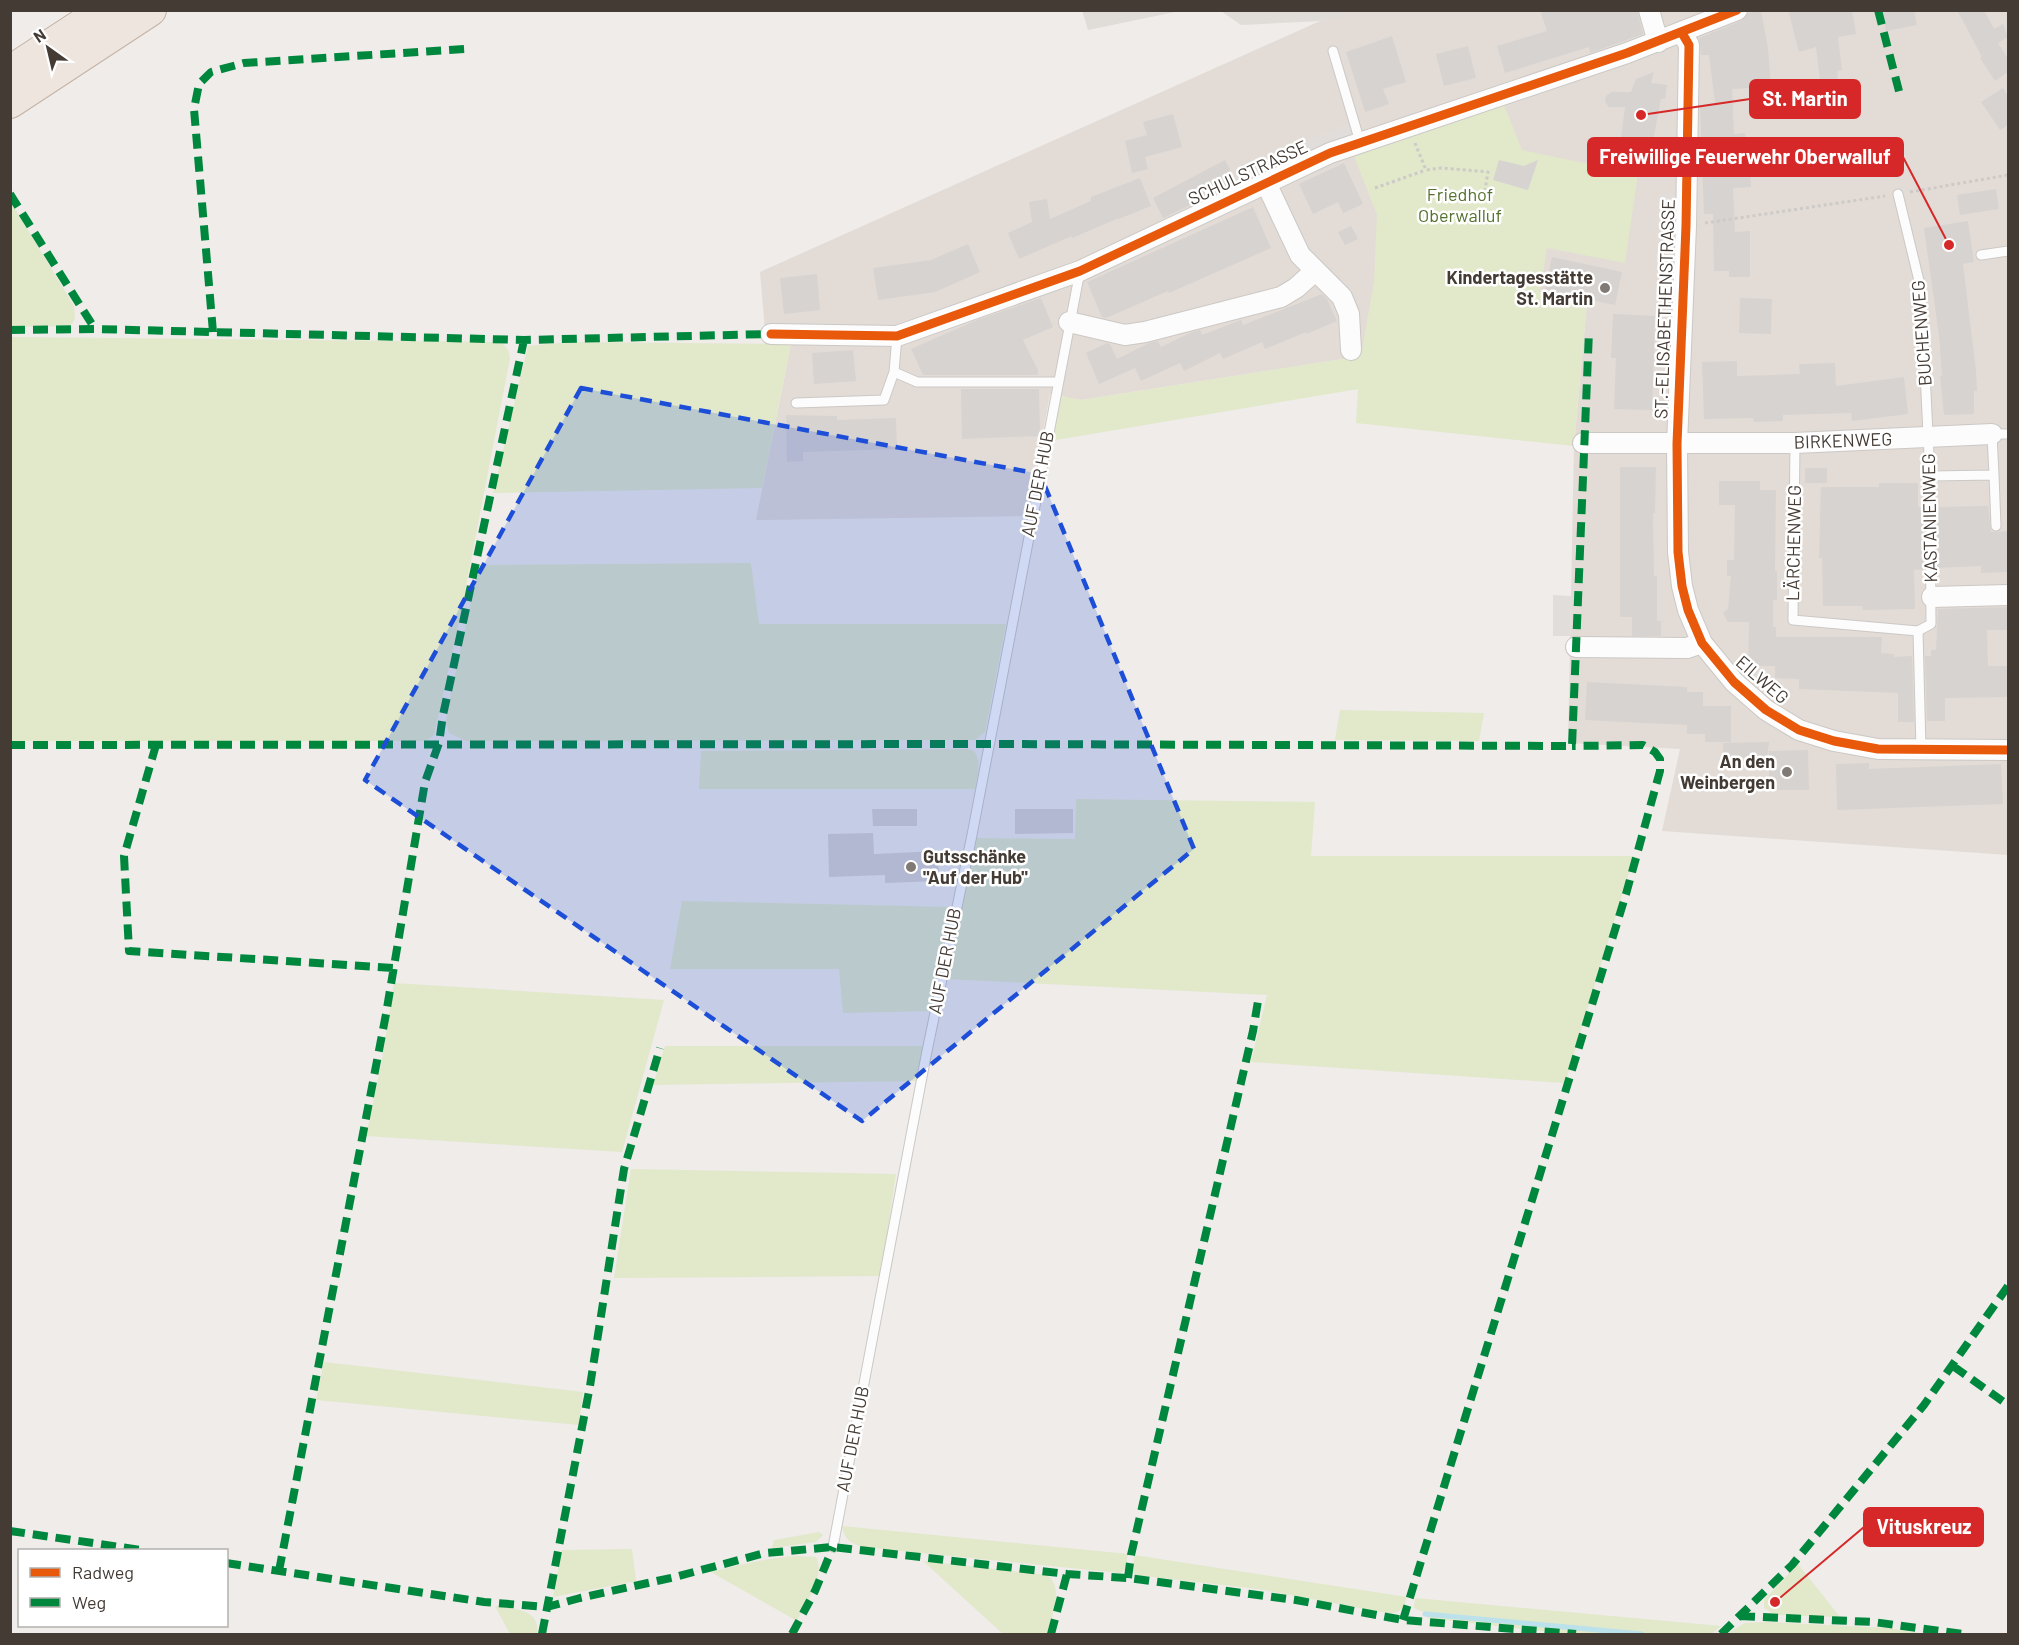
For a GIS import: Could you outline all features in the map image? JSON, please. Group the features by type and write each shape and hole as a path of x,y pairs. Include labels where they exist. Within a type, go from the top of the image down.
{"highway":[{"path":"10,72 105,10"},
{"path":"10,102 150,10"}],"street":[{"path":"1649,10 1658,42"},
{"name":"SCHULSTRASSE","path":"771,334 897,336 1080,271 1330,153 1658,42 1737,10"},
{"name":"ST.-ELISABETHENSTRASSE","path":"1677,444 1686,226 1689,45 1683,33"},
{"name":"SCHULSTRASSE","path":"1266,183 1300,255 1342,297 1349,314 1351,350"},
{"path":"1070,322 1125,335 1145,332 1281,297 1296,288 1315,271"},
{"name":"BIRKENWEG","path":"1583,443 1795,443 2000,434"},
{"name":"EILWEG","path":"1677,444 1678,552 1682,586 1688,610 1702,643 1734,681 1766,710 1799,730 1834,741 1878,749 2008,750"},
{"path":"1932,597 2008,595"},
{"path":"1576,647 1687,648 1702,643"}],"lane":[{"path":"1333,51 1360,142"},
{"name":"BUCHENWEG","path":"1898,194 1921,289 1929,438"},
{"path":"1981,255 2008,251"},
{"name":"AUF DER HUB","path":"833,1546 928,1045 972,835 1080,271"},
{"path":"796,402 884,400 894,372 897,336"},
{"path":"894,372 916,382 1057,382"},
{"path":"1996,526 1994,475 2000,434"},
{"name":"KASTANIENWEG","path":"1929,438 1932,597"},
{"name":"LÄRCHENWEG","path":"1795,443 1793,620 1918,631"},
{"path":"1930,476 1994,475"},
{"path":"1921,750 1918,631 1931,624 1932,597"}],"path":[{"path":"1414,140 1426,170"},
{"path":"1375,188 1426,170 1441,168 1488,172 1485,190"},
{"path":"1686,226 2008,175"}],"highlighted area":[{"path":"581,388 1040,474 1194,849 862,1121 365,780"}],"shaded area":[{"path":"1082,10 1180,10 1180,11 1088,30"},
{"path":"1362,10 2008,11 2008,855 1662,831 1680,749 1568,743 1574,446 1587,303 1362,356 1081,400 1050,394 1028,516 756,520 791,344 766,343 760,272 1320,21"},
{"path":"1221,11 1362,11 1320,21 1241,25"},
{"path":"1348,123 1354,136 1242,187 1236,173"},
{"path":"1659,194 1675,194 1675,221 1659,221"},
{"path":"1658,235 1672,235 1671,263 1656,263"},
{"path":"1659,283 1673,283 1672,349 1658,349"},
{"path":"1553,595 1571,596 1570,636 1553,636"}],"green space":[{"name":"Friedhof Oberwalluf","path":"1503,102 1522,150 1638,174 1625,263 1547,248 1540,292 1587,302 1574,446 1356,423 1358,389 1050,441 1061,396 1081,400 1361,356 1374,282 1377,215 1354,156"},
{"path":"11,202 74,306 75,319 72,324 11,327"},
{"path":"11,337 499,342 505,346 510,358 461,612 434,735 426,741 11,741"},
{"path":"570,342 791,344 762,488 493,493 528,346"},
{"path":"751,563 759,624 1006,624 985,732 975,740 466,741 449,733 446,722 448,707 479,565"},
{"path":"1340,710 1484,713 1479,741 1335,740"},
{"path":"966,749 974,751 978,760 975,789 699,789 701,751"},
{"path":"1076,799 1315,802 1311,856 1634,856 1565,1083 1251,1062 1267,995 947,979 974,838 1075,839"},
{"path":"682,901 953,907 931,1011 843,1013 839,969 670,969"},
{"path":"394,983 664,1000 622,1152 366,1136 382,1060"},
{"path":"665,1046 924,1046 918,1081 653,1085"},
{"path":"631,1169 896,1174 881,1276 614,1278"},
{"path":"324,1362 583,1392 579,1425 316,1400"},
{"path":"842,1526 1128,1554 1125,1570 1120,1573 863,1547 849,1540"},
{"path":"819,1532 823,1535 816,1542 772,1548 774,1540"},
{"path":"632,1549 636,1581 553,1597 562,1550"},
{"path":"1134,1555 1407,1597 1400,1610 1387,1613 1258,1589 1136,1575 1133,1572"},
{"path":"795,1556 816,1557 818,1565 813,1590 797,1621 711,1572 763,1560"},
{"path":"923,1561 1047,1575 1055,1587 1056,1595 1047,1634 1003,1634"},
{"path":"1798,1564 1840,1617 1781,1615 1764,1608 1764,1600"},
{"path":"1415,1598 1721,1626 1711,1634 1569,1634 1427,1618 1428,1614 1414,1608"},
{"path":"495,1606 518,1610 530,1615 535,1620 537,1634 510,1634"},
{"path":"1745,1623 1887,1628 1926,1634 1727,1634"}],"building":[{"path":"1540,10 1637,10 1643,34 1590,53 1589,47 1505,73 1497,46 1547,31"},
{"path":"1788,10 1852,10 1856,34 1838,37 1842,70 1837,71 1839,87 1821,89 1816,47 1799,52"},
{"path":"1881,10 1914,10 1917,25 1886,31"},
{"path":"1957,10 1984,10 1994,29 2003,24 2008,37 1998,43 2008,59 2008,72 1995,81 1980,58 1982,57"},
{"path":"1761,11 1768,48 1771,87 1732,89 1734,134 1745,133 1747,174 1750,174 1751,187 1733,188 1735,232 1750,231 1750,277 1729,277 1729,271 1714,271 1713,214 1704,214 1700,105 1715,103 1709,55 1701,55 1699,38 1741,21 1748,13"},
{"path":"1392,36 1406,82 1383,89 1389,104 1365,112 1346,52"},
{"path":"1468,46 1476,78 1444,86 1436,54"},
{"path":"1654,72 1651,83 1667,85 1665,99 1661,99 1651,151 1620,146 1625,107 1609,107 1605,102 1606,96 1612,92 1631,92 1636,79"},
{"path":"2003,88 2008,96 2008,125 2000,130 1981,102"},
{"path":"1173,114 1182,147 1145,157 1148,169 1132,173 1125,141 1147,135 1143,122"},
{"path":"1225,160 1237,183 1163,218 1153,198"},
{"path":"1499,160 1524,166 1538,160 1528,190 1493,180"},
{"path":"1344,163 1363,204 1343,213 1338,202 1313,214 1299,184"},
{"path":"1140,178 1151,206 1019,259 1008,233 1032,222 1029,202 1047,199 1050,219 1091,201 1091,197"},
{"path":"1996,189 1999,209 1960,215 1957,195"},
{"path":"1253,207 1271,248 1169,293 1168,291 1106,318 1102,317 1087,282"},
{"path":"1968,221 1974,262 1963,264 1977,391 1974,391 1974,414 1944,415 1939,336 1924,228"},
{"path":"1351,226 1358,239 1345,245 1338,232"},
{"path":"968,244 980,272 935,292 878,300 873,268 931,260"},
{"name":"Kindertagesstätte St. Martin","path":"1552,257 1622,272 1615,305 1545,290"},
{"path":"817,274 820,310 784,314 780,278"},
{"path":"1322,294 1327,299 1337,321 1265,349 1262,342 1223,359 1220,353 1184,371 1180,363 1141,381 1135,368 1099,384 1086,353 1107,343 1110,344 1117,359 1149,343 1158,341 1161,347 1192,332 1200,330 1202,335 1241,320 1243,325"},
{"path":"1041,298 1053,327 1023,340 1038,370 1038,375 923,375 911,349 977,320"},
{"path":"1740,298 1772,299 1771,334 1739,333"},
{"path":"1613,314 1655,316 1652,410 1614,409 1616,358 1611,358"},
{"path":"853,350 856,381 814,384 812,353"},
{"path":"1737,361 1737,376 1800,374 1799,364 1835,363 1836,386 1904,377 1908,414 1852,421 1851,413 1783,415 1783,421 1754,422 1753,418 1704,419 1702,362"},
{"path":"961,389 1039,389 1040,436 962,439"},
{"path":"786,415 837,416 837,420 896,418 897,449 803,452 803,461 787,462"},
{"path":"1620,467 1656,467 1655,513 1653,513 1654,576 1657,576 1657,621 1661,621 1661,636 1632,636 1632,617 1620,617"},
{"path":"1805,468 1827,468 1827,483 1805,483"},
{"path":"1719,481 1760,481 1760,490 1776,490 1777,600 1773,600 1773,627 1776,627 1776,637 1882,637 1881,653 1894,654 1894,657 1912,656 1914,722 1898,722 1898,693 1799,689 1799,679 1775,678 1775,666 1748,666 1749,622 1728,622 1723,613 1728,609 1731,576 1727,576 1727,560 1734,560 1735,505 1719,505"},
{"path":"1879,483 1918,483 1918,507 1923,507 1924,569 1914,570 1915,609 1863,610 1862,606 1823,606 1822,558 1819,558 1821,487 1879,487"},
{"path":"1988,506 1991,532 2008,531 2008,572 1981,573 1981,566 1937,568 1937,507"},
{"path":"2008,607 2008,630 1987,630 1988,666 2008,666 2008,697 1945,698 1945,721 1927,721 1925,656 1931,656 1931,650 1936,650 1938,609"},
{"path":"1587,682 1687,687 1687,692 1703,692 1703,706 1731,706 1731,742 1705,742 1705,734 1687,734 1687,725 1585,720"},
{"path":"1769,742 1767,757 1723,759 1723,743"},
{"path":"1808,750 1809,790 1769,790 1769,751"},
{"path":"1869,763 1869,769 2001,764 2003,804 1837,810 1836,764"},
{"path":"872,809 917,809 917,826 873,826"},
{"path":"1015,809 1073,809 1073,833 1015,834"},
{"path":"873,833 874,854 938,851 939,881 885,883 885,875 829,877 828,834"}],"waterway":[{"path":"1425,1614 1642,1634"}],"marked path":[{"path":"1878,10 1901,99"},
{"path":"213,332 194,109 199,84 211,72 244,63 465,49"},
{"path":"10,194 95,329"},
{"path":"10,330 95,329 524,340 771,334"},
{"path":"10,745 1572,746 1589,331"},
{"path":"279,1571 386,1014 425,782 439,743 443,715 524,340"},
{"path":"156,745 124,856 129,951 394,968"},
{"path":"1403,1620 1626,894 1660,771 1660,759 1655,752 1643,745 1572,746"},
{"path":"1128,1578 1131,1555 1253,1031 1259,995"},
{"path":"542,1634 590,1386 624,1169 660,1048"},
{"path":"1721,1634 1792,1565 1924,1405 2008,1286"},
{"path":"1953,1366 2008,1405"},
{"path":"10,1531 134,1549"},
{"path":"228,1563 484,1602 547,1607 765,1553 833,1547 1067,1574 1128,1578 1296,1600 1403,1620 1576,1634"},
{"path":"792,1634 815,1591 833,1547"},
{"path":"1051,1634 1067,1574"},
{"path":"1740,1616 1873,1622 1963,1634"}],"cycle path":[{"path":"771,334 897,336 1080,271 1330,153 1627,53 1737,10"},
{"path":"1682,33 1689,45 1686,226 1677,444 1678,552 1682,586 1688,610 1702,643 1734,682 1766,710 1799,730 1834,741 1878,749 2008,750"}],"place":[{"name":"St. Martin","path":"1641,115"},
{"name":"Freiwillige Feuerwehr Oberwalluf","path":"1949,245"},
{"name":"Kindertagesstätte St. Martin","path":"1605,288"},
{"name":"An den Weinbergen","path":"1787,772"},
{"name":"Gutsschänke \"Auf der Hub\"","path":"911,867"},
{"name":"Vituskreuz","path":"1775,1602"}]}
